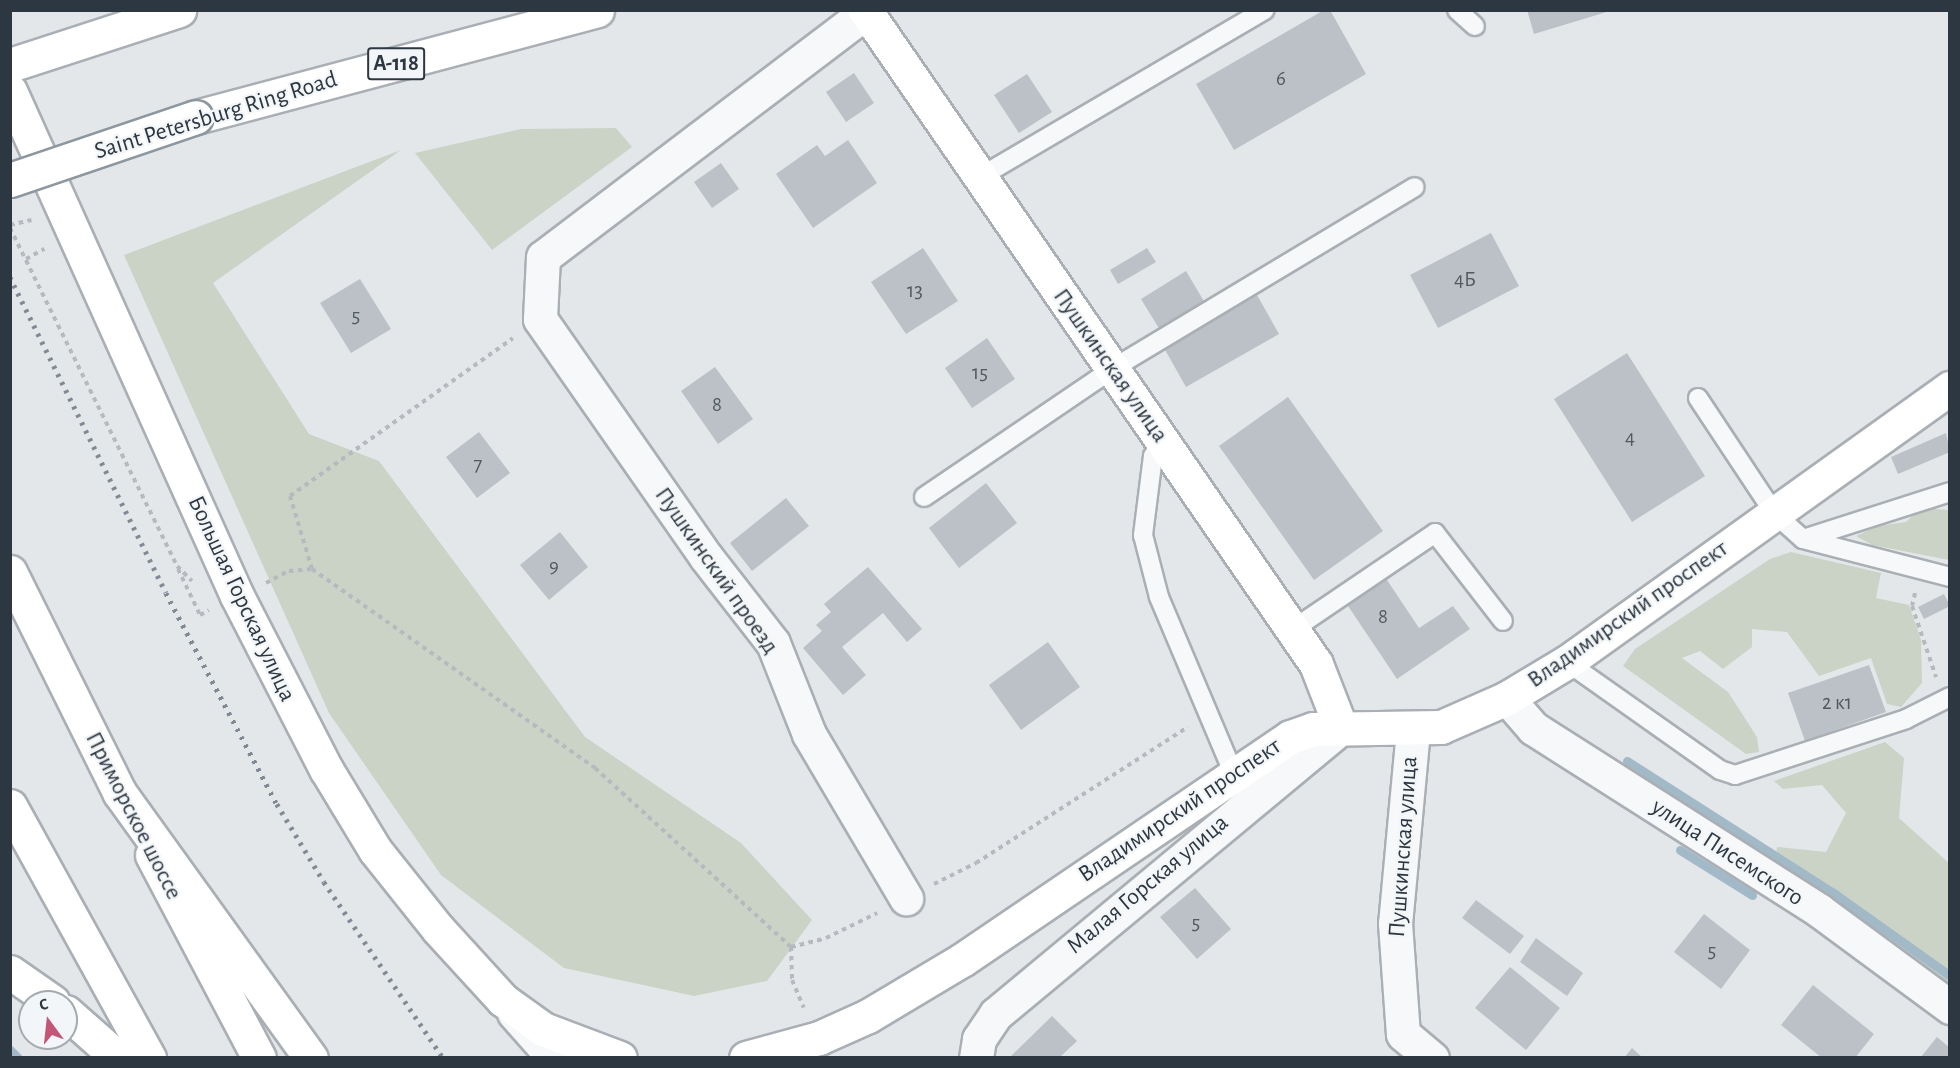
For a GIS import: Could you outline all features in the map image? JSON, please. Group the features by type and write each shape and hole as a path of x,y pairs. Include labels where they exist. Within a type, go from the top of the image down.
{"main road":[{"name":"Saint Petersburg Ring Road","path":"10,180 195,117 597,10"},
{"name":"Пушкинская улица","path":"866,11 1316,664 1341,728"},
{"path":"10,65 170,13"},
{"name":"Большая Горская улица","path":"10,91 170,449 290,704 375,850 438,930 503,1000"},
{"name":"Владимирский проспект","path":"746,1058 819,1038 868,1016 962,960 1233,772 1290,737 1313,729 1413,730 1470,717 1507,698 1567,662 1950,388"},
{"name":"Приморское шоссе","path":"10,572 119,792 259,1058"},
{"path":"119,792 311,1058"},
{"path":"10,806 149,1058"},
{"path":"10,972 36,990"},
{"path":"503,1000 543,1029 620,1058"},
{"path":"78,1023 118,1058"}],"street":[{"path":"540,319 543,257 866,11"},
{"name":"Пушкинский проезд","path":"540,319 706,557 773,643 809,734 906,898"},
{"name":"улица Писемского","path":"1507,698 1533,728 1820,911 1950,1007"},
{"name":"Малая Горская улица","path":"976,1058 979,1039 996,1014 1341,728"},
{"name":"Пушкинская улица","path":"1413,730 1395,923 1403,1034 1432,1058"},
{"name":"Большая Горская улица","path":"503,1000 554,1058"}],"lane":[{"path":"980,177 1265,10"},
{"path":"1457,10 1475,26"},
{"path":"924,497 1112,369 1414,187"},
{"path":"1698,398 1774,513 1803,539 1950,577"},
{"path":"1164,444 1153,456 1143,536 1159,597 1211,712 1233,772"},
{"path":"1803,539 1950,492"},
{"path":"1292,630 1435,533 1503,621"},
{"path":"1567,662 1720,770 1735,775 1906,719 1947,699"}],"path":[{"path":"30,218 10,226 190,596"},
{"path":"26,259 45,250"},
{"path":"540,319 290,496 312,569 595,768 791,947 792,980 809,1020"},
{"path":"177,566 192,580 207,611"},
{"path":"266,582 289,571 312,569"},
{"path":"1920,571 1912,606 1947,699"},
{"path":"791,947 826,938 976,863 1211,712"}],"shaded area":[{"path":"616,128 632,147 492,250 415,153 521,129"},
{"path":"401,150 213,283 309,434 379,461 585,737 741,843 812,920 767,981 694,996 564,968 441,875 329,713 124,255"},
{"path":"1921,508 1949,510 1949,560 1872,545 1856,536 1878,526 1906,522"},
{"path":"1791,552 1881,573 1876,598 1909,605 1921,640 1922,683 1901,707 1887,704 1871,658 1819,676 1787,632 1752,629 1752,647 1723,669 1700,651 1682,658 1728,692 1757,737 1759,752 1746,754 1623,666 1635,649 1770,559"},
{"path":"1885,742 1904,758 1899,818 1949,863 1949,991 1775,865 1777,847 1826,852 1846,813 1822,785 1783,789 1774,781"}],"building":[{"path":"1324,10 1330,10 1366,74 1234,150 1196,84"},
{"path":"1527,10 1610,10 1610,11 1534,34"},
{"path":"854,73 874,103 846,122 826,92"},
{"path":"1027,74 1052,112 1019,133 994,95"},
{"path":"848,140 877,183 813,228 776,174 817,145 825,156"},
{"path":"721,163 739,189 712,208 694,182"},
{"path":"1491,233 1519,286 1438,328 1410,275"},
{"path":"923,248 958,301 906,334 871,282"},
{"path":"1147,248 1156,262 1118,284 1110,270"},
{"path":"1186,271 1205,303 1160,330 1141,299"},
{"path":"360,279 391,329 351,353 320,303"},
{"path":"1257,295 1279,334 1186,387 1164,348"},
{"path":"987,338 1015,379 972,408 945,368"},
{"path":"1627,353 1705,476 1632,522 1554,399"},
{"path":"715,367 753,419 718,444 681,391"},
{"path":"1288,397 1383,531 1314,580 1219,446"},
{"path":"479,432 510,473 477,498 446,457"},
{"path":"1946,433 1950,452 1898,474 1891,457"},
{"path":"986,483 1017,523 959,568 929,528"},
{"path":"786,498 809,526 752,571 730,543"},
{"path":"560,532 588,567 549,600 520,565"},
{"path":"868,567 922,629 907,642 883,613 842,647 866,675 843,695 803,648 822,631 816,625 831,612 824,604"},
{"path":"1383,574 1419,628 1453,606 1470,629 1397,679 1344,600"},
{"path":"1944,594 1950,606 1924,619 1918,607"},
{"path":"1048,642 1080,687 1021,730 989,685"},
{"path":"1869,665 1886,712 1805,741 1788,693"},
{"path":"1195,888 1231,929 1197,959 1160,917"},
{"path":"1476,900 1524,936 1510,954 1462,918"},
{"path":"1704,914 1750,950 1721,989 1674,952"},
{"path":"1536,938 1583,973 1567,996 1520,962"},
{"path":"1510,967 1560,1008 1526,1050 1475,1008"},
{"path":"1813,985 1874,1034 1855,1058 1822,1058 1781,1025"},
{"path":"1052,1016 1077,1041 1059,1058 1009,1058"},
{"path":"1937,1037 1950,1048 1950,1058 1920,1058"},
{"path":"1632,1048 1643,1058 1624,1058"}],"waterway":[{"path":"1627,761 1832,892 1950,976"},
{"path":"1680,850 1752,895"},
{"path":"10,1050 18,1058"}],"railway":[{"path":"10,277 166,593 277,804 324,882 443,1058"}]}
